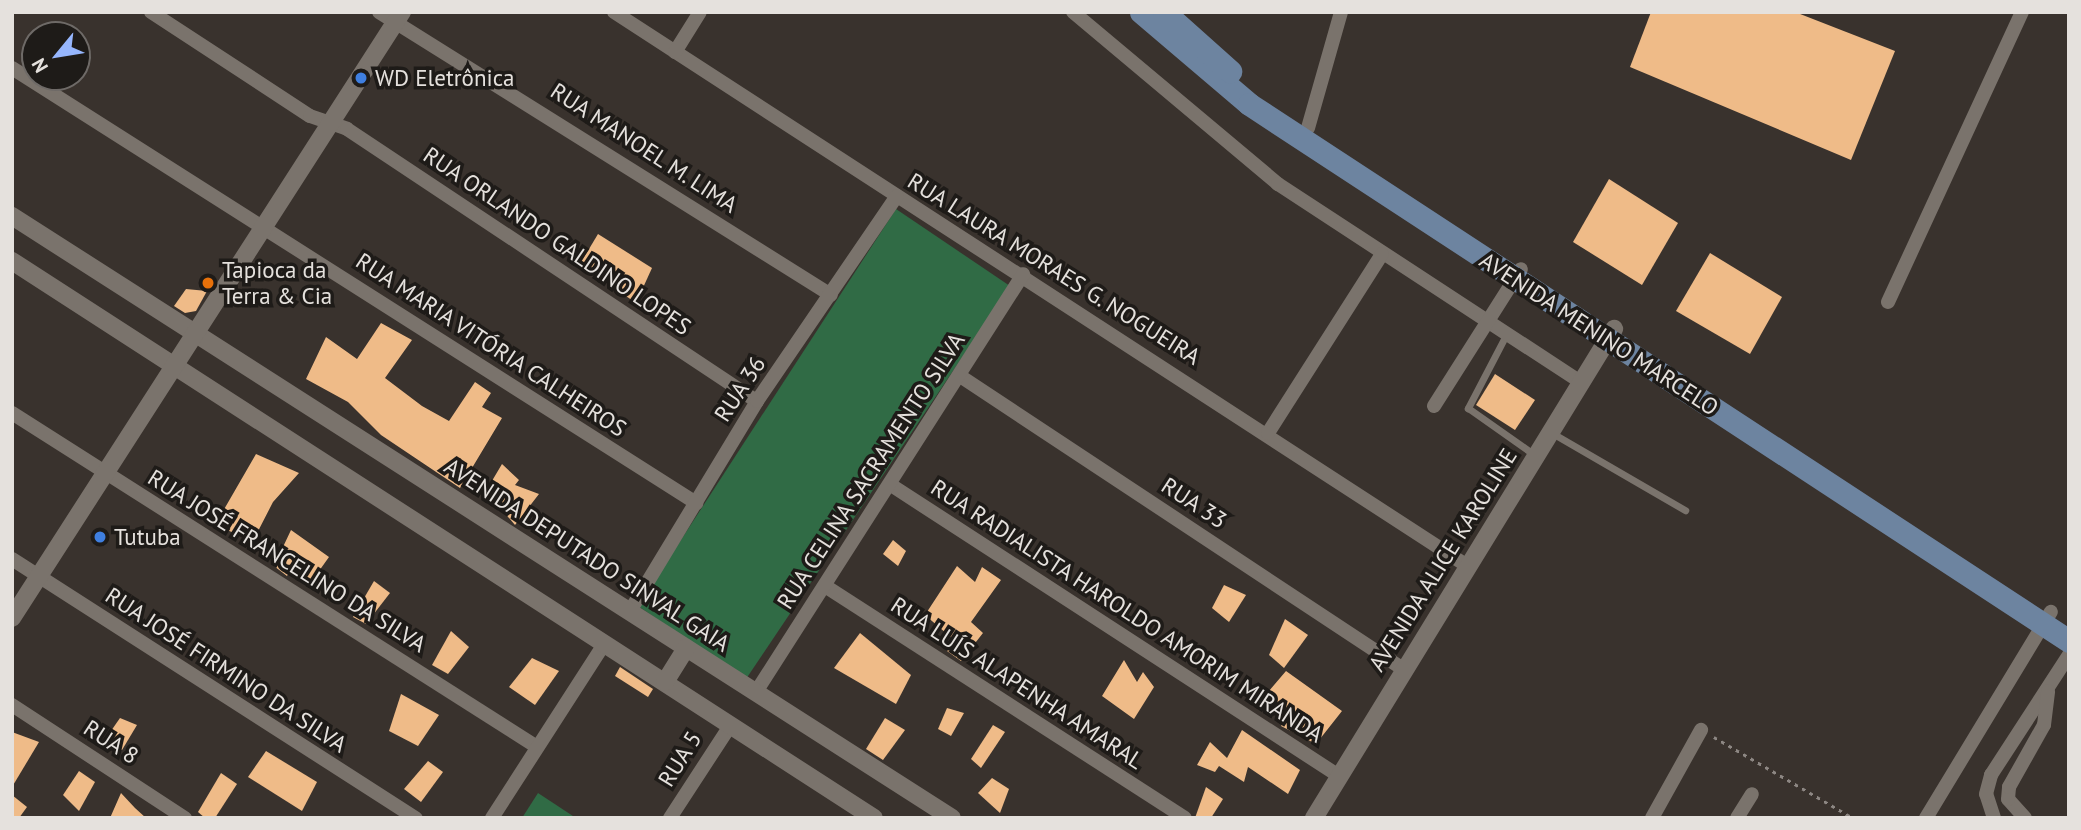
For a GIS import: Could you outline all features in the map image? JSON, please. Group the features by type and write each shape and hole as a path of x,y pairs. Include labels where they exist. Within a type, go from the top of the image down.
{"main road":[{"name":"AVENIDA MENINO MARCELO","path":"1141,12 1249,104 2054,620 2069,641"},
{"name":"AVENIDA MENINO MARCELO","path":"1164,12 1308,128 1518,274"}],"street":[{"name":"RUA ORLANDO GALDINO LOPES","path":"151,12 329,123 347,129 757,401"},
{"name":"RUA MANOEL M. LIMA","path":"379,12 398,17 831,295"},
{"name":"RUA LAURA MORAES G. NOGUEIRA","path":"614,12 1268,433 1469,567"},
{"path":"675,52 700,12"},
{"path":"1073,12 1221,139 1382,254 1582,383"},
{"path":"1308,128 1341,12"},
{"path":"1888,302 2022,12"},
{"path":"12,618 261,225 398,17"},
{"name":"RUA MARIA VITÓRIA CALHEIROS","path":"12,68 696,503"},
{"name":"RUA 36","path":"629,611 757,401 897,196"},
{"name":"AVENIDA DEPUTADO SINVAL GAIA","path":"12,216 952,818"},
{"path":"1268,433 1382,254"},
{"path":"12,261 874,818"},
{"name":"RUA CELINA SACRAMENTO SILVA","path":"756,692 891,485 1023,274"},
{"path":"1434,407 1518,274"},
{"name":"AVENIDA ALICE KAROLINE","path":"1314,818 1610,334"},
{"name":"RUA 33","path":"960,376 1404,669"},
{"name":"RUA JOSÉ FRANCELINO DA SILVA","path":"12,413 537,747"},
{"name":"RUA RADIALISTA HAROLDO AMORIM MIRANDA","path":"891,485 1339,776"},
{"name":"RUA JOSÉ FIRMINO DA SILVA","path":"12,559 416,818"},
{"name":"RUA LUÍS ALAPENHA AMARAL","path":"825,586 1185,818"},
{"path":"1926,818 2054,620"},
{"path":"492,818 604,644"},
{"path":"665,682 686,648"},
{"path":"1994,818 1986,794 1991,775 2025,715 2048,691 2069,656"},
{"path":"2025,818 2008,799 2009,787 2044,725 2048,691"},
{"name":"RUA 8","path":"12,705 186,818"},
{"name":"RUA 5","path":"670,818 730,726"},
{"path":"1652,818 1701,730"},
{"path":"1737,818 1752,794"}],"lane":[{"path":"1507,333 1468,408 1536,457"},
{"path":"1551,433 1685,510"}],"path":[{"path":"1701,730 1853,818"}],"green space":[{"path":"896,209 1010,286 746,679 638,606"},
{"path":"538,793 576,818 522,818"}],"building":[{"path":"1651,12 1795,12 1895,51 1851,160 1630,67"},
{"path":"1609,179 1678,223 1642,285 1573,242"},
{"path":"598,234 652,268 636,303 580,264"},
{"path":"1710,253 1782,297 1750,354 1676,311"},
{"path":"186,289 207,291 196,311 185,313 174,306"},
{"path":"381,323 412,340 385,378 422,406 449,421 475,382 491,393 482,407 502,418 460,488 381,435 348,402 306,379 326,337 357,359"},
{"path":"1495,374 1535,400 1515,430 1476,405"},
{"path":"256,454 299,473 273,502 253,541 215,525"},
{"path":"502,464 519,480 515,485 539,494 515,525 486,491"},
{"path":"291,530 329,557 309,585 291,569 287,576 274,566"},
{"path":"893,540 906,551 898,566 883,554"},
{"path":"957,566 975,582 982,567 1001,580 971,622 983,633 961,661 947,651 954,640 925,615"},
{"path":"374,581 390,593 366,624 353,617"},
{"path":"1224,585 1246,595 1229,622 1212,608"},
{"path":"1285,619 1308,635 1284,668 1269,655"},
{"path":"451,631 469,647 448,674 432,665"},
{"path":"860,633 911,675 896,704 834,668"},
{"path":"532,658 559,671 535,705 509,687"},
{"path":"1124,660 1137,682 1143,672 1154,687 1134,719 1102,696"},
{"path":"620,667 653,689 648,697 615,676"},
{"path":"1286,671 1342,711 1316,744 1281,726 1288,714 1263,698"},
{"path":"401,694 439,715 418,746 389,731"},
{"path":"947,708 964,713 951,736 938,729"},
{"path":"120,718 137,725 122,750 104,741"},
{"path":"885,718 905,730 883,760 866,749"},
{"path":"993,725 1005,732 981,768 971,759"},
{"path":"1242,730 1300,770 1288,794 1248,767 1244,782 1219,766 1215,772 1197,765 1210,742 1227,758"},
{"path":"12,732 39,742 12,787"},
{"path":"266,751 317,782 302,811 248,777"},
{"path":"428,761 443,772 421,802 404,789"},
{"path":"79,771 95,782 79,811 63,795"},
{"path":"221,773 237,784 215,818 205,818 198,812"},
{"path":"992,778 1009,789 1000,813 978,793"},
{"path":"1206,787 1223,799 1211,818 1195,818"},
{"path":"121,793 135,808 146,818 110,818"},
{"path":"12,795 27,807 19,818 12,818"}],"place":[{"name":"WD Eletrônica","path":"361,78"},
{"name":"Tapioca da Terra & Cia","path":"208,283"},
{"name":"Tutuba","path":"100,537"}]}
